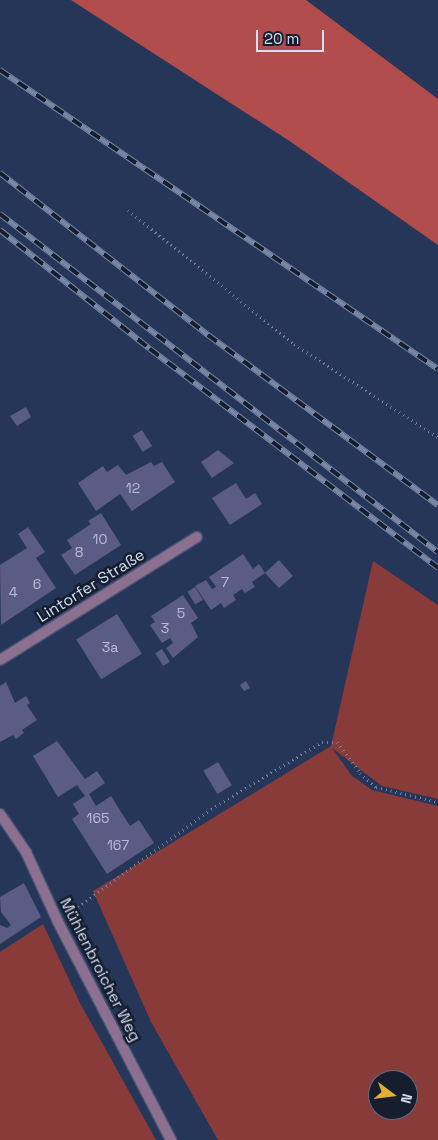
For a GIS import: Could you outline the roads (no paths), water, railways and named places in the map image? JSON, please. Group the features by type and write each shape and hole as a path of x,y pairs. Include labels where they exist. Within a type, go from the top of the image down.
{"street":[{"name":"Lintorfer Straße","path":"0,660 197,537"},
{"name":"Mühlenbroicher Weg","path":"0,814 26,852 58,922 171,1140"}],"railway":[{"path":"0,70 438,369"},
{"path":"0,173 208,335 438,505"},
{"path":"0,214 438,552"},
{"path":"0,230 150,349 438,568"}]}
